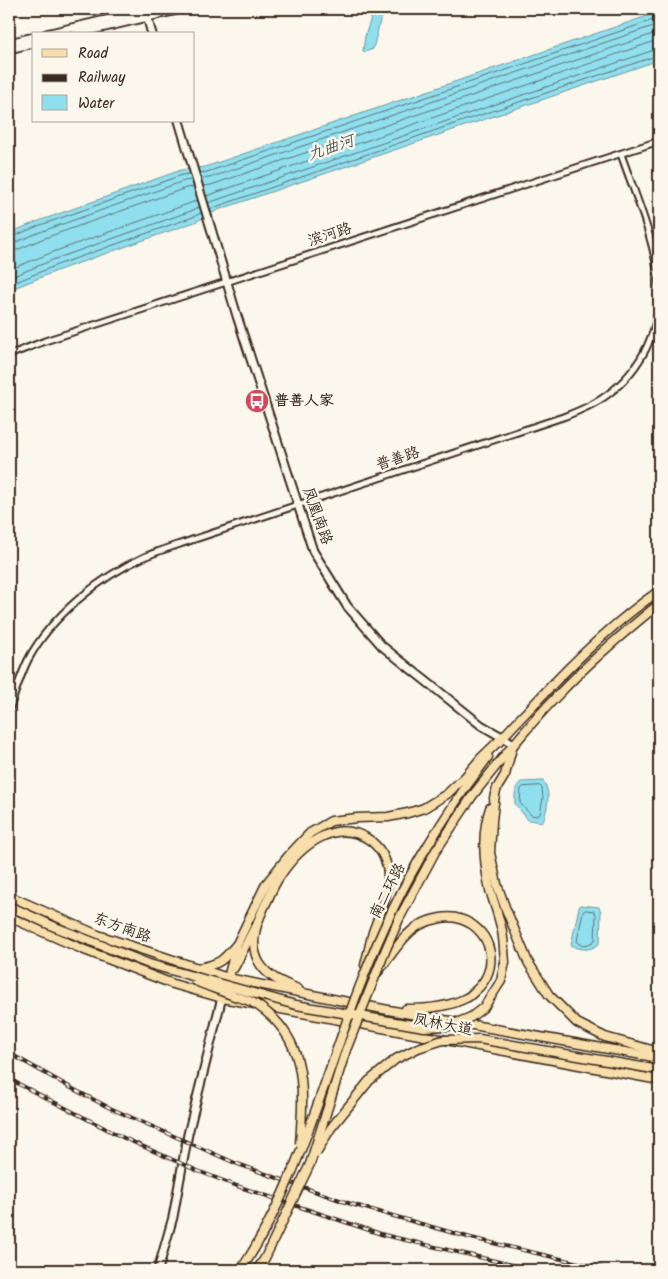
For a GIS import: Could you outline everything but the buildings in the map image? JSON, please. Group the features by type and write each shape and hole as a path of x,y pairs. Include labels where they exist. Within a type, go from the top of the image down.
{"main road":[{"name":"南二环路","path":"241,1270 254,1250 290,1178 363,978 390,914 427,846 463,791 502,738 576,661 606,633 659,591"},
{"name":"南二环路","path":"257,1270 265,1258 310,1164 346,1050 374,976 400,919 431,861 473,795 514,744 582,670 612,642 659,604"},
{"path":"228,978 237,944 266,884 310,833 331,821 388,817 424,808 447,794 466,777 481,758 502,738"},
{"path":"149,964 296,1005 424,1027 449,1026 471,1016 484,1007 501,981 504,962 502,930 494,886 484,854 486,819 495,794 505,775 514,744"},
{"path":"228,978 278,877 297,854 319,838 336,832 352,832 366,838 378,847 386,861 388,877 386,895 373,934 363,978"},
{"path":"494,886 528,962 549,995 577,1023 606,1037 659,1052"},
{"name":"东方南路","path":"9,896 98,935 228,978"},
{"path":"9,906 149,964 250,1001 278,1022 289,1036 298,1058 302,1080 302,1122 299,1156"},
{"path":"9,917 82,949 173,984 222,998"},
{"path":"374,976 400,942 418,925 437,918 459,918 472,924 483,934 489,946 491,958 489,973 481,987 467,998 442,1006 424,1009 388,1010"},
{"path":"258,919 254,934 256,952 260,964 273,978 311,994"},
{"path":"196,968 216,964 226,957 237,944"},
{"name":"凤林大道","path":"228,978 388,1010 659,1058"},
{"name":"凤林大道","path":"222,998 659,1080"},
{"path":"310,1164 331,1128 369,1081 396,1059 418,1048 443,1040 479,1040 659,1070"}],"street":[{"path":"55,32 147,11 182,9"},
{"path":"81,32 147,11"},
{"path":"147,11 152,32"},
{"path":"9,42 32,37"},
{"path":"9,49 32,44"},
{"name":"凤凰南路","path":"179,122 227,282 314,551 347,606 382,646 481,725 514,744"},
{"name":"滨河路","path":"9,355 45,341 659,141"},
{"name":"普善路","path":"9,710 28,660 40,641 58,619 102,580 145,556 563,417 586,408 608,395 643,356 659,309 659,286 650,238 620,154"},
{"path":"158,1270 173,1217 188,1134 228,978"}],"water":[{"path":"374,9 383,9 373,49 365,52 363,51 365,36"},
{"name":"九曲河","path":"659,12 659,60 218,210 195,222 59,270 9,290 9,233 181,170 205,167"},
{"path":"543,781 548,796 543,822 528,820 515,804 516,789 521,782"},
{"path":"581,905 599,907 601,912 600,941 598,945 588,949 581,949 571,945"}],"railway":[{"path":"9,1053 110,1108 235,1163 351,1204 471,1238 609,1270"},
{"path":"9,1079 124,1138 237,1186 384,1235 534,1270"}],"place":[{"name":"普善人家","path":"257,401"}]}
